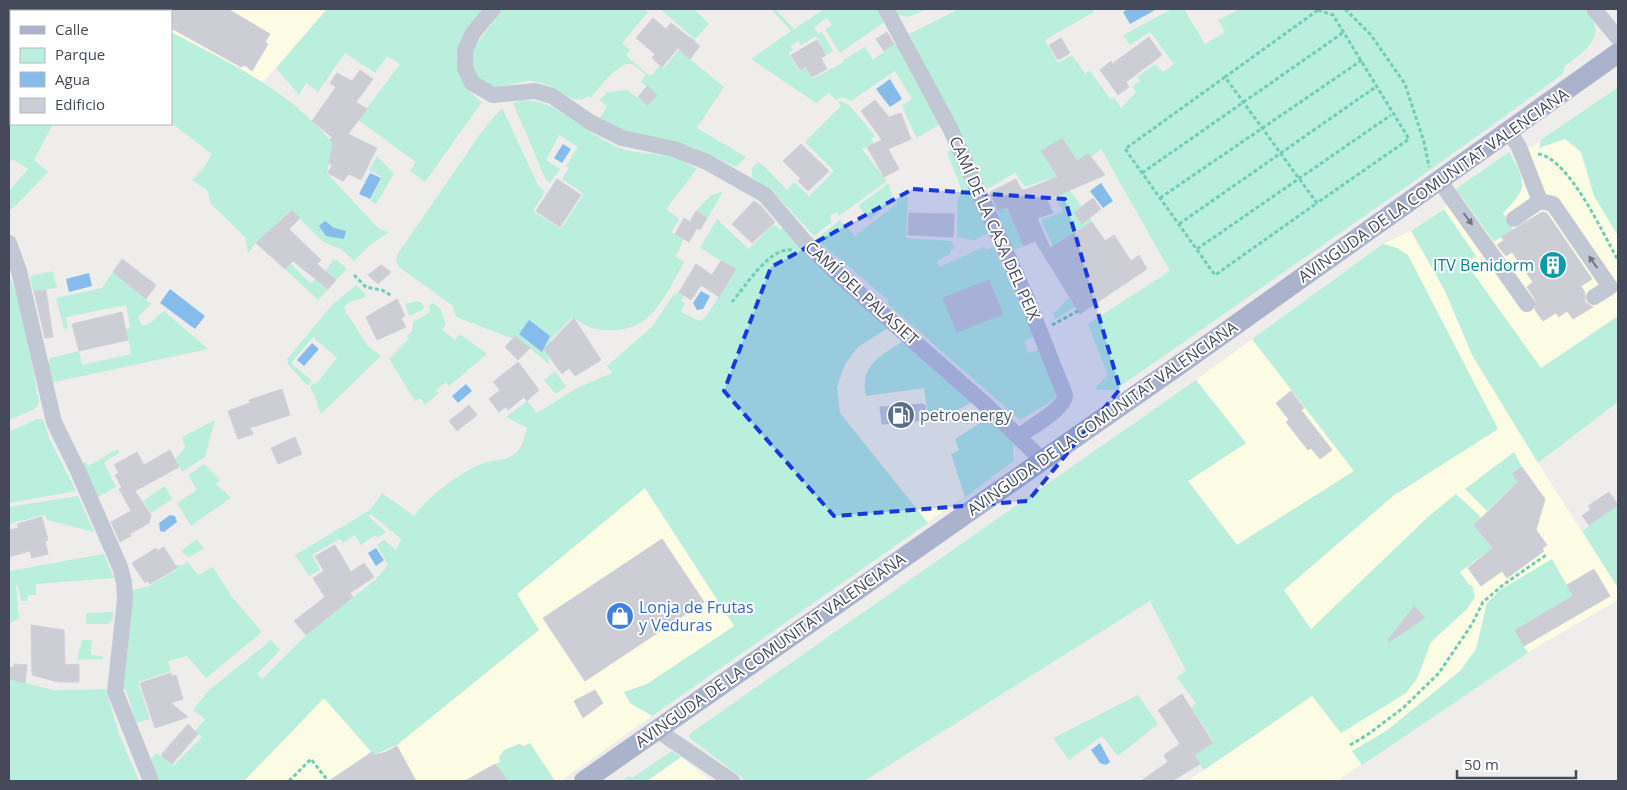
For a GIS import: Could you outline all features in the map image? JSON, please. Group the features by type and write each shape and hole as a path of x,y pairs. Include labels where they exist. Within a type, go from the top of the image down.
{"main road":[{"name":"AVINGUDA DE LA COMUNITAT VALENCIANA","path":"584,781 1041,459 1192,356 1618,53"}],"lane":[{"name":"CAMÍ DEL PALASIET","path":"493,9 473,33 465,50 465,68 472,84 493,95 535,90 552,96 590,122 622,138 674,149 707,162 765,195 815,252 1019,436 1041,459"},
{"name":"CAMÍ DE LA CASA DEL PEIX","path":"886,9 947,120 1026,297 1065,395 1065,400 1059,407 1019,436"},
{"path":"1594,9 1618,38"},
{"path":"1509,131 1524,160 1540,201"},
{"path":"1435,183 1527,304"},
{"path":"1514,219 1540,201 1553,204 1610,287 1594,298"},
{"path":"9,243 19,271 54,422 78,471 120,567 124,582 125,598 115,691 151,781"},
{"path":"657,730 732,781"}],"path":[{"path":"1345,9 1371,35 1405,84 1435,183"},
{"path":"1318,10 1334,15 1362,60 1409,139 1215,275 1125,150 1318,10"},
{"path":"1142,173 1344,32"},
{"path":"1160,198 1362,60"},
{"path":"1225,77 1317,203"},
{"path":"1178,224 1377,86"},
{"path":"1197,249 1391,115"},
{"path":"1524,160 1538,154 1546,155 1570,176 1618,260"},
{"path":"732,302 765,262 785,249 815,252"},
{"path":"354,275 366,287 382,290 392,296"},
{"path":"1051,325 1078,311"},
{"path":"1350,745 1367,735 1403,708 1439,674 1472,624 1483,602 1503,585 1546,555"},
{"path":"289,781 312,759 328,781"}],"highlighted area":[{"path":"913,189 1065,199 1120,389 1028,501 834,516 724,391 771,267"}],"shaded area":[{"path":"327,9 325,14 263,82 172,33 172,10 140,10"},
{"path":"1618,87 1618,402 1538,463 1618,588 1618,600 1513,661 1337,781 1188,781 1312,696 1311,630 1284,590 1393,496 1497,429 1397,248 1383,244 1411,231"},
{"path":"844,291 974,401 1015,451 1014,461 1008,466 874,560 724,379"},
{"path":"1252,339 1354,471 1237,545 1188,481 1246,443 1196,380"},
{"path":"645,488 735,626 647,684 625,692 652,716 561,781 244,781 324,698 374,755 539,630 517,594"},
{"path":"681,757 711,781 647,781"}],"green space":[{"path":"9,9 19,10 10,10 10,125 52,125 34,160 48,172 9,212 9,191 28,169 13,160 9,161"},
{"path":"327,9 483,9 470,24 457,49 460,75 469,90 482,102 425,182 410,171 416,162 358,120 400,64 387,56 375,73 345,53 318,92 306,83 299,95 276,68"},
{"path":"503,9 644,9 648,12 622,43 630,50 626,55 647,74 652,75 660,65 664,68 690,36 696,41 685,55 724,87 697,128 746,157 736,167 693,147 625,131 600,118 607,106 599,100 608,92 627,90 648,105 657,95 641,82 646,75 632,64 620,67 591,98 588,96 578,100 568,97 547,85 535,82 528,81 497,86 483,83 477,78 473,70 472,50"},
{"path":"660,9 694,9 709,24 695,39"},
{"path":"771,9 775,9 794,29 824,9 879,9 886,21 840,53 825,29 832,25 827,18 814,27 818,34 822,32 833,51 827,55 816,36 801,45 798,41 791,46 793,50 789,53 799,71 806,68 812,79 844,62 843,60 865,47 873,60 897,42 941,124 916,138 902,105 912,99 895,71 851,101 843,97 836,100 829,93 816,103 751,59 791,31"},
{"path":"894,9 928,9 908,17 898,15"},
{"path":"959,9 1094,9 1094,12 1045,40 1058,63 1072,55 1085,74 1090,71 1110,99 1114,97 1121,108 1136,92 1132,86 1140,81 1137,77 1155,64 1163,72 1174,64 1150,32 1130,45 1123,35 1172,9 1184,9 1205,44 1225,32 1218,20 1240,9 1583,9 1595,26 1595,34 1587,48 1564,67 1563,74 1416,180 1115,390 1098,390 1095,388 1108,375 1088,324 1170,271 1101,149 1091,157 1088,153 1059,175 1082,207 1074,214 1080,221 1088,215 1092,222 1053,246 1041,220 1063,212 1048,179 1025,187 1015,173 987,189 909,34"},
{"path":"172,33 237,67 279,93 298,108 333,144 327,173 378,228 389,232 370,245 354,261 341,249 323,242 291,210 248,253 245,237 211,204 207,190 192,180 203,169 212,154 172,124"},
{"path":"1618,87 1618,236 1594,196 1581,152 1565,139 1539,148 1541,140"},
{"path":"522,100 548,106 620,148 673,157 697,169 666,209 679,219 671,232 683,239 675,256 684,262 663,300 645,319 634,326 620,330 595,329 573,317 550,340 549,364 522,342 456,317 452,305 400,268 396,262 397,255 483,130 502,108 538,185 545,192 533,211 561,229 584,194 562,179 569,168 566,166 578,147 559,135 546,160 560,169 550,183 546,180 513,103"},
{"path":"841,101 849,105 875,136 871,139 874,143 862,149 887,181 839,216 837,212 830,216 832,222 814,236 775,194 752,177 752,168 758,162 787,190 794,182 809,196 834,171 805,142 841,106 838,103"},
{"path":"953,149 991,232 974,240 957,237 958,198 962,191 947,152"},
{"path":"1509,152 1519,170 1522,184 1521,190 1503,213 1513,229 1494,242 1456,189"},
{"path":"377,156 394,174 376,204 370,201 382,177 369,170"},
{"path":"889,183 893,200 870,220 858,206"},
{"path":"723,191 708,218 696,211 710,196"},
{"path":"908,196 906,238 951,241 955,248 950,250 951,253 937,261 939,267 984,247 986,250 993,247 1035,336 1024,341 1029,353 1040,349 1055,382 1056,395 1053,400 1020,420 888,304 888,300 816,239 840,220 855,236 897,204 897,199"},
{"path":"1006,208 1024,246 1013,250 997,212"},
{"path":"1444,209 1476,256 1466,263 1541,368 1618,316 1618,402 1538,463 1472,355 1445,291 1411,231"},
{"path":"717,219 749,249 773,224 780,230 784,227 844,291 888,328 858,347 845,364 837,387 840,413 928,523 652,716 630,703 624,692 647,684 734,626 645,488 517,594 539,630 397,745 374,755 324,698 244,781 159,781 151,759 156,753 174,765 202,737 195,731 205,719 193,710 208,691 271,640 280,650 257,674 262,679 306,635 375,580 388,565 377,545 384,540 396,550 401,539 371,514 368,516 386,532 379,537 374,536 361,545 355,535 343,543 340,539 312,555 320,570 309,576 295,555 370,510 382,493 414,516 436,492 454,479 484,463 506,458 516,453 521,447 527,428 506,417 527,401 537,413 577,388 612,373 607,366 652,327 673,295 679,292 684,295 681,301 685,303 681,312 699,321 705,318 736,270 700,248"},
{"path":"1383,244 1397,248 1408,255 1498,429 1393,496 1284,590 1311,629 1429,516 1456,494 1481,517 1474,525 1493,548 1460,572 1470,586 1472,585 1475,597 1467,609 1431,642 1417,679 1406,693 1341,733 1312,696 1204,770 1194,755 1214,742 1191,707 1196,704 1177,677 1186,671 1150,601 864,781 746,781 691,739 689,736 692,732 1196,380 1246,443 1188,481 1237,545 1354,471 1252,339","holes":["1414,606 1425,618 1391,637"]},
{"path":"333,260 337,260 347,269 336,280 326,271"},
{"path":"291,264 310,283 316,279 328,289 318,300 285,269"},
{"path":"52,271 57,288 33,291 30,276"},
{"path":"113,272 151,304 138,317 142,326 150,323 164,311 208,349 50,383 45,371 50,358 79,351 82,365 131,354 126,329 130,327 126,305 66,317 68,328 64,329 56,298 102,288"},
{"path":"9,275 21,306 39,402 35,409 9,420"},
{"path":"356,285 364,292 366,297 348,303 344,307 368,346 381,356 321,414 310,388 313,383 316,384 337,358 313,337 291,363 312,381 308,386 289,366 287,359 333,304"},
{"path":"1069,298 1075,307 1055,319 1053,314"},
{"path":"418,301 423,304 424,309 409,316 405,304"},
{"path":"433,303 440,308 446,324 442,330 455,340 460,334 487,354 449,386 446,382 436,390 439,393 425,405 420,398 415,401 389,359 409,339 407,337 412,331 413,322 430,312 429,306"},
{"path":"903,341 974,401 952,413 928,416 924,388 866,396 866,376 869,369 880,357"},
{"path":"555,371 566,387 556,394 544,380"},
{"path":"990,417 1013,442 1014,461 965,497 951,454 959,450 955,439"},
{"path":"37,419 43,419 50,440 76,491 9,503 9,432"},
{"path":"215,420 205,457 182,472 175,459 185,448 182,437"},
{"path":"118,449 119,453 104,462 116,487 94,499 80,465 86,462 88,466"},
{"path":"1514,452 1522,467 1512,474 1518,482 1487,511 1465,489"},
{"path":"204,464 220,480 216,484 231,498 191,526 177,503 197,490 188,475"},
{"path":"165,486 172,499 151,513 143,501"},
{"path":"78,496 94,532 47,520 45,515 12,523 9,527 9,507"},
{"path":"1618,504 1618,588 1582,531"},
{"path":"197,539 204,549 188,557 181,551"},
{"path":"104,554 114,578 36,584 36,595 28,595 27,601 21,601 18,586 16,586 19,618 9,624 9,571"},
{"path":"1552,559 1573,596 1515,630 1528,653 1362,765 1352,751 1386,731 1460,671 1476,649 1487,603 1500,590"},
{"path":"188,562 198,575 213,567 232,597 262,632 206,678 187,656 168,661 171,671 138,682 150,719 136,723 126,690 122,689 131,591 149,586 178,569 175,565 183,565"},
{"path":"113,612 113,620 108,624 86,624 86,613"},
{"path":"82,640 92,640 91,655 103,656 103,659 77,660"},
{"path":"9,679 54,690 106,689 119,734 139,781 9,781"},
{"path":"1138,695 1158,724 1118,756 1102,736 1069,760 1053,738"},
{"path":"530,743 555,781 508,781 495,764 500,762 499,757 504,750 519,744 524,746"},
{"path":"672,751 681,757 647,781 621,781 629,776 632,778"}],"water":[{"path":"1128,9 1157,9 1130,24 1123,12"},
{"path":"890,79 902,99 890,107 876,89"},
{"path":"563,144 571,149 562,163 554,158"},
{"path":"370,173 381,178 370,199 359,194"},
{"path":"1101,183 1113,201 1103,208 1090,191"},
{"path":"325,221 334,228 346,231 344,239 326,236 319,226"},
{"path":"89,273 92,286 69,292 66,279"},
{"path":"170,289 205,316 195,329 160,303"},
{"path":"701,291 710,296 703,309 697,310 693,303"},
{"path":"529,320 550,336 542,352 519,334"},
{"path":"312,343 319,349 304,366 297,360"},
{"path":"466,384 472,391 458,403 452,396"},
{"path":"170,515 175,516 177,522 164,532 160,531 159,523"},
{"path":"376,548 384,560 376,566 368,553"},
{"path":"1100,743 1110,762 1106,765 1100,763 1091,750"}],"building":[{"path":"228,9 270,34 265,42 268,44 252,71 245,65 241,67 172,29 171,10"},
{"path":"653,18 666,29 671,23 700,46 690,59 678,48 662,67 652,58 655,54 636,38"},
{"path":"887,32 894,44 884,51 876,39"},
{"path":"1149,37 1162,55 1126,82 1129,87 1118,95 1100,70 1111,61 1112,64"},
{"path":"1061,38 1070,53 1058,60 1049,45"},
{"path":"817,40 826,55 821,58 827,69 812,77 806,67 800,70 791,55"},
{"path":"360,70 373,79 356,102 367,109 348,134 377,148 361,180 349,174 343,181 328,173 332,165 329,163 333,144 330,140 332,137 312,121 336,87 330,83 337,73 352,81"},
{"path":"647,86 657,95 648,105 638,97"},
{"path":"875,100 889,117 901,113 911,139 888,149 899,169 884,177 867,147 882,140 861,111"},
{"path":"1062,138 1077,161 1088,153 1105,175 1047,200 1053,213 1037,218 1050,248 1092,222 1105,241 1114,235 1131,261 1139,255 1147,269 1080,314 1035,241 1024,246 1007,207 998,211 990,192 1016,179 1021,189 1024,190 1058,177 1041,151"},
{"path":"801,144 829,171 808,191 798,181 801,179 783,161"},
{"path":"557,179 581,195 560,227 536,211"},
{"path":"1093,198 1101,209 1082,224 1074,213"},
{"path":"754,201 775,222 752,243 732,224"},
{"path":"292,210 300,218 289,229 321,260 317,264 336,280 328,289 293,261 285,269 256,243"},
{"path":"696,211 707,218 700,230 697,228 689,242 675,234 684,218 690,222"},
{"name":"ITV Benidorm","path":"1542,212 1547,213 1592,279 1581,286 1585,293 1585,302 1593,307 1573,319 1567,311 1559,317 1556,313 1543,321 1535,310 1535,299 1527,287 1533,282 1512,252 1506,256 1497,245 1504,240 1501,237"},
{"path":"909,213 954,214 953,237 908,235"},
{"path":"122,259 156,285 146,299 113,272"},
{"path":"721,261 736,269 719,297 701,285 691,300 679,292 696,264 712,275"},
{"path":"381,265 391,272 378,284 368,275"},
{"path":"989,280 1003,314 957,332 943,298"},
{"path":"46,290 53,337 45,338 34,291"},
{"path":"397,299 405,316 401,318 406,327 377,340 366,317"},
{"path":"122,312 128,340 79,351 72,324"},
{"path":"574,318 601,360 575,376 569,368 562,374 544,349"},
{"path":"515,336 530,348 518,360 505,347"},
{"path":"518,362 539,390 527,401 524,397 508,410 506,407 499,412 489,399 500,390 493,382"},
{"path":"282,389 290,415 250,428 253,434 238,439 228,411 250,403 249,400"},
{"path":"1291,391 1304,408 1301,410 1332,450 1320,459 1311,448 1308,450 1286,422 1289,420 1276,403"},
{"path":"469,405 477,415 457,431 449,421"},
{"path":"925,405 926,420 882,424 880,407"},
{"path":"295,437 302,454 278,464 271,448"},
{"path":"170,450 179,467 135,491 151,515 149,523 120,542 111,522 131,511 119,489 122,488 115,475 119,473 114,465 137,452 144,465"},
{"path":"1522,467 1545,499 1536,530 1547,545 1542,549 1544,551 1507,578 1502,571 1481,586 1468,568 1493,548 1474,525 1518,482 1512,474"},
{"path":"1609,492 1618,505 1589,525 1582,516 1591,509 1588,506"},
{"path":"42,517 48,540 45,541 48,554 32,558 30,551 9,557 9,530 18,528 17,524"},
{"path":"662,539 704,602 585,681 543,618"},
{"path":"335,545 351,572 364,563 374,577 350,593 353,597 306,635 294,621 325,597 313,578 324,571 315,556"},
{"path":"164,547 177,568 150,584 148,581 145,583 132,563 156,548 157,551"},
{"path":"1594,569 1610,596 1524,646 1515,630 1573,596 1567,585"},
{"path":"1414,606 1425,618 1389,642 1388,640"},
{"path":"31,625 64,630 65,665 79,664 79,682 58,682 32,675"},
{"path":"14,664 27,665 25,683 9,679 9,667 14,667"},
{"path":"171,673 172,676 176,675 183,699 171,703 188,717 155,728 140,683"},
{"path":"595,690 603,703 583,718 574,701"},
{"path":"1182,694 1213,743 1194,755 1200,764 1172,781 1141,781 1168,762 1164,755 1180,744 1158,710"},
{"path":"188,724 198,734 172,764 161,755"},
{"path":"397,746 416,781 329,781 372,752 374,755 386,752"},
{"path":"495,764 508,781 465,781"}],"place":[{"name":"ITV Benidorm","path":"1553,265"},
{"name":"petroenergy","path":"901,415"},
{"name":"Lonja de Frutas y Veduras","path":"620,616"}]}
